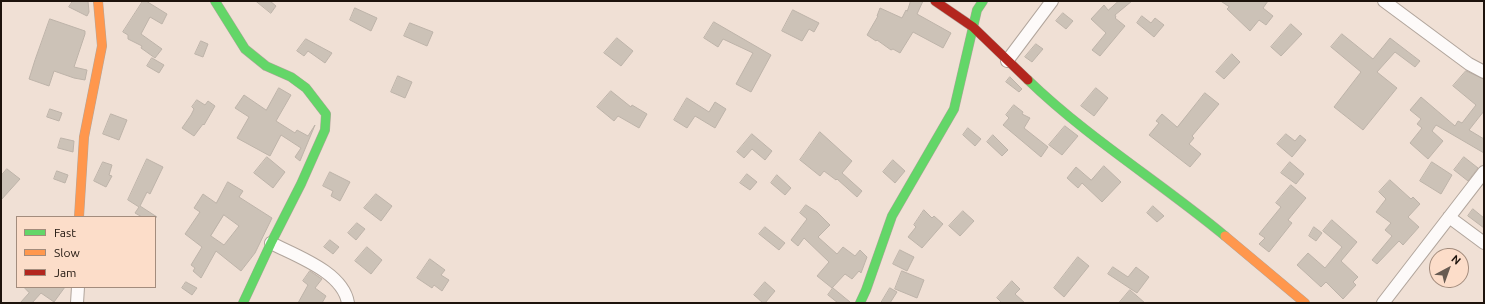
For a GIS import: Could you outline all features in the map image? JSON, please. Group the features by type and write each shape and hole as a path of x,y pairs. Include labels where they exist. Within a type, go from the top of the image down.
{"street":[{"path":"79,216 84,137 102,46 98,1"},
{"path":"215,1 245,49 266,66 291,77 306,88 326,114 326,130 243,303"},
{"path":"935,1 973,27 1046,98 1100,141 1202,217 1305,303"},
{"path":"860,303 892,216 954,109 977,10 983,1"},
{"path":"1007,61 1052,1"},
{"path":"1384,1 1469,64 1484,72"},
{"path":"1384,303 1484,172"},
{"path":"1449,217 1484,243"},
{"path":"271,243 327,272 342,287 348,297 348,303"},
{"path":"77,303 78,288"}],"building":[{"path":"73,1 88,1 89,12 87,16 69,7"},
{"path":"143,1 146,1 167,14 162,24 150,17 141,34 162,49 155,58 141,48 142,46 128,39 128,35 123,32"},
{"path":"256,1 270,1 276,6 271,13"},
{"path":"911,1 923,1 917,14 951,33 943,48 913,32 900,53 893,49 891,50 867,35 878,16 880,8 902,18"},
{"path":"1119,1 1132,1 1115,15 1115,18 1125,26 1100,56 1092,50 1106,33 1091,19 1104,5 1108,10"},
{"path":"1221,1 1268,1 1263,8 1273,16 1266,25 1259,20 1250,31 1227,9 1229,7"},
{"path":"355,8 377,18 371,31 350,20"},
{"path":"793,10 819,23 814,32 809,29 802,41 782,31"},
{"path":"1063,13 1073,21 1066,29 1056,21"},
{"path":"1142,16 1151,23 1155,18 1164,25 1154,37 1137,23"},
{"path":"50,19 85,31 74,67 87,70 85,80 54,71 49,86 29,79"},
{"path":"714,22 771,55 751,92 736,84 753,53 723,39 718,47 704,38"},
{"path":"410,23 433,32 427,46 404,36"},
{"path":"1291,24 1302,34 1281,56 1271,47"},
{"path":"1342,34 1373,59 1390,38 1420,61 1415,67 1395,52 1377,72 1397,88 1363,130 1334,107 1361,72 1331,47"},
{"path":"617,38 633,51 621,66 604,53"},
{"path":"306,39 332,53 325,63 308,51 304,56 297,51"},
{"path":"201,41 208,44 203,57 195,54"},
{"path":"1036,44 1043,49 1032,62 1025,57"},
{"path":"1232,54 1240,62 1224,79 1216,72"},
{"path":"152,58 164,65 159,73 147,66"},
{"path":"1466,71 1484,79 1484,111 1469,130 1484,139 1484,153 1436,125 1432,131 1443,141 1428,159 1410,143 1422,128 1417,124 1421,119 1410,110 1421,97 1455,126 1458,121 1462,123 1476,105 1453,86"},
{"path":"398,76 412,82 405,98 391,92"},
{"path":"1010,77 1022,89 1019,92 1006,82"},
{"path":"279,88 291,95 276,121 295,133 297,130 308,136 315,125 300,161 295,157 301,148 281,135 270,156 237,138 249,117 235,108 244,95 266,110"},
{"path":"1096,88 1108,98 1094,116 1081,106"},
{"path":"611,91 631,107 632,105 647,114 639,128 618,116 614,121 597,107"},
{"path":"1205,93 1219,104 1192,136 1194,138 1189,144 1201,154 1190,167 1149,135 1159,123 1156,121 1162,114 1177,127"},
{"path":"687,98 709,112 715,102 726,109 715,128 695,116 687,128 674,120"},
{"path":"197,100 205,105 208,101 215,106 204,125 203,124 194,136 182,128 191,115 194,109 192,107"},
{"path":"1014,105 1023,112 1022,114 1030,118 1024,128 1048,147 1041,157 1003,125 1009,118 1006,115"},
{"path":"50,109 62,113 59,121 47,117"},
{"path":"111,114 127,120 119,140 103,134"},
{"path":"1065,126 1078,136 1062,155 1049,145"},
{"path":"968,128 981,139 975,146 963,135"},
{"path":"820,132 852,161 842,173 862,191 857,197 837,179 836,180 824,171 820,176 800,160"},
{"path":"752,134 772,151 765,160 752,149 744,158 737,152"},
{"path":"1286,134 1295,141 1300,135 1306,140 1292,157 1277,144"},
{"path":"993,135 1008,150 1002,156 987,142"},
{"path":"61,138 74,141 73,152 58,148"},
{"path":"267,157 285,172 273,188 254,173"},
{"path":"1464,157 1478,168 1468,181 1454,170"},
{"path":"147,159 163,167 150,194 147,192 140,206 155,216 140,216 135,213 139,207 128,200"},
{"path":"893,160 905,171 895,183 883,172"},
{"path":"103,162 112,165 109,175 112,176 106,187 94,181"},
{"path":"1290,162 1304,174 1296,184 1281,173"},
{"path":"1432,162 1452,175 1441,194 1420,181"},
{"path":"1104,166 1121,182 1102,202 1082,183 1078,188 1067,178 1076,167 1091,180"},
{"path":"7,169 20,179 1,200 1,176"},
{"path":"57,171 68,175 65,183 54,179"},
{"path":"330,172 350,182 340,201 331,196 333,191 323,186"},
{"path":"747,174 757,182 750,190 740,183"},
{"path":"777,175 791,188 785,195 771,183"},
{"path":"1390,180 1411,199 1413,197 1420,204 1408,217 1419,227 1403,245 1399,241 1377,264 1372,260 1392,236 1385,230 1391,223 1376,212 1386,199 1379,192"},
{"path":"228,182 243,191 239,197 272,218 255,253 241,271 216,251 201,278 193,271 195,268 191,265 202,247 185,234 200,212 194,208 203,194 216,203","holes":["224,215 239,226 224,245 211,236"]},
{"path":"1291,185 1306,198 1288,220 1292,223 1269,252 1259,244 1265,238 1259,234 1281,207 1276,203"},
{"path":"376,194 392,206 381,221 364,208"},
{"path":"806,205 817,212 830,225 818,237 837,254 843,247 855,256 860,250 867,257 861,273 859,271 852,279 845,274 832,288 817,276 829,262 804,238 798,246 791,240 807,219 800,213"},
{"path":"1153,206 1164,216 1157,222 1147,213"},
{"path":"1473,209 1484,218 1484,228 1468,216"},
{"path":"924,210 932,218 934,216 943,224 922,248 908,237 916,227 914,225"},
{"path":"963,211 974,221 960,236 949,226"},
{"path":"1332,220 1357,242 1341,261 1358,277 1353,282 1356,285 1343,299 1326,282 1321,287 1297,265 1308,253 1325,268 1342,247 1323,231"},
{"path":"357,223 365,229 356,240 348,233"},
{"path":"765,227 785,243 779,250 759,234"},
{"path":"1314,227 1322,233 1316,241 1309,236"},
{"path":"330,240 339,247 333,254 324,247"},
{"path":"367,247 382,260 371,274 355,261"},
{"path":"900,250 914,257 907,271 893,264"},
{"path":"1078,257 1089,266 1064,297 1054,288"},
{"path":"430,259 445,270 441,275 449,280 442,291 434,285 432,288 417,278"},
{"path":"1113,267 1128,277 1136,267 1149,277 1137,293 1108,274"},
{"path":"310,271 322,279 315,288 326,296 322,303 298,303 308,285 303,281"},
{"path":"902,271 924,280 917,298 895,289"},
{"path":"1012,281 1020,289 1015,294 1025,303 1002,303 997,298"},
{"path":"186,282 197,288 192,295 182,288"},
{"path":"765,282 775,291 765,303 763,303 754,295"},
{"path":"25,288 64,288 54,302 41,293 32,303 20,303 29,293"},
{"path":"833,288 850,303 838,303 828,295"},
{"path":"890,288 897,292 890,303 881,303"},
{"path":"1130,290 1145,303 1119,303"}],"traffic: fast":[{"path":"215,1 245,49 266,66 291,77 306,88 326,114 325,130 301,184 243,303"},
{"path":"860,303 892,216 954,109 977,10 983,1"},
{"path":"1028,80 1100,141 1225,236"}],"traffic: slow":[{"path":"79,216 84,137 102,46 98,1"},
{"path":"1225,236 1305,303"}],"traffic: jam":[{"path":"935,1 973,27 1028,80"}]}
